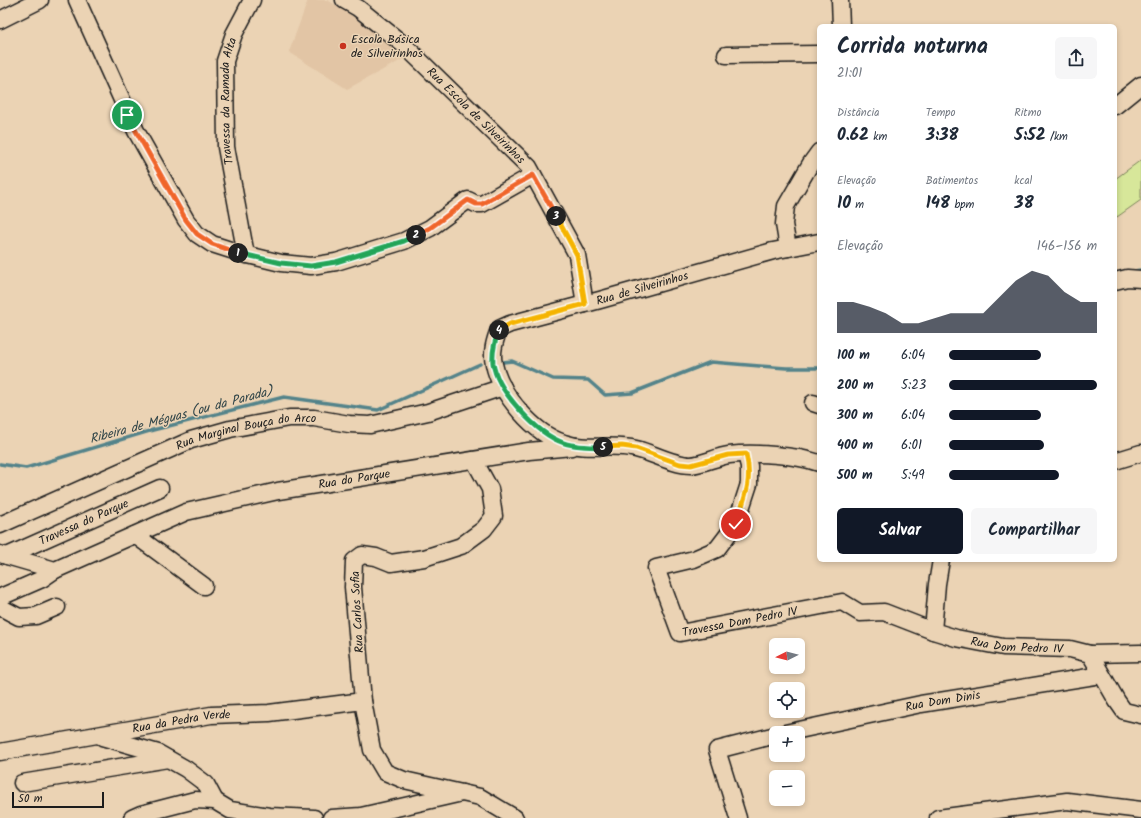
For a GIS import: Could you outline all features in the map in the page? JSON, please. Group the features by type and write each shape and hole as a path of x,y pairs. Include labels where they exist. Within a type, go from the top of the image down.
{"street":[{"path":"0,20 40,0"},
{"path":"77,0 127,115 186,220 197,234 212,244 246,255 281,263 311,266 336,262 404,241 430,228 468,200 476,204 482,204 533,175"},
{"name":"Travessa da Ramada Alta","path":"246,255 226,147 225,61 234,34 252,0"},
{"name":"Rua Escola de Silveirinhos","path":"344,0 358,8 404,45 529,167 577,255 585,304"},
{"path":"840,0 841,24"},
{"path":"726,55 817,54"},
{"path":"1117,104 1141,85"},
{"path":"788,248 784,224 786,206 811,162 817,154"},
{"name":"Rua de Silveirinhos","path":"503,387 493,363 494,344 500,329 510,324 788,248 817,242"},
{"path":"1117,280 1127,278 1141,279"},
{"path":"503,387 515,405 538,429 563,443 580,447 622,446 636,448 680,464 691,465 728,455 746,454 793,458 817,463"},
{"name":"Rua Marginal Bouça do Arco","path":"0,525 191,440 230,429 289,418 314,418 349,424 370,425 428,412 503,387"},
{"name":"Rua do Parque","path":"0,599 3,596 42,579 55,570 186,512 278,491 529,451 580,447"},
{"path":"1117,460 1141,453"},
{"name":"Travessa Dom Pedro IV","path":"746,454 749,466 749,484 736,524 717,549 694,559 656,568 680,633 842,602 860,613 884,612 933,631"},
{"name":"Rua Carlos Sofia","path":"474,460 490,489 494,516 484,529 461,546 424,558 391,563 376,557 362,555 354,561 353,587 363,701 372,750 385,772 404,780 480,797 515,818"},
{"name":"Travessa do Parque","path":"4,555 160,488"},
{"path":"135,535 204,586"},
{"path":"4,555 55,570"},
{"path":"933,631 937,584 941,562"},
{"path":"0,602 2,608 19,616 36,616 57,607"},
{"name":"Rua Dom Pedro IV","path":"933,631 956,638 1003,647 1070,649 1090,654 1141,653"},
{"path":"1090,654 1101,675 1124,711 1141,715"},
{"name":"Rua Dom Dinis","path":"805,729 921,704 1101,675"},
{"name":"Rua da Pedra Verde","path":"0,752 211,715 269,713 363,701"},
{"path":"97,736 158,753 186,769 206,784 215,801"},
{"path":"738,818 717,750 769,737"},
{"path":"22,783 168,759"},
{"path":"331,818 361,816 462,793"},
{"path":"132,818 141,814 195,800 215,801 230,810 269,816 314,818"},
{"path":"938,818 1067,801 1141,810"}],"shaded area":[{"name":"Escola Básica de Silveirinhos","path":"308,0 327,0 350,13 407,57 347,89 289,52"}],"green space":[{"path":"1141,160 1141,200 1117,217 1117,178"}],"waterway":[{"name":"Ribeira de Méguas (ou da Parada)","path":"1134,271 1141,270"},
{"name":"Ribeira de Méguas (ou da Parada)","path":"503,362 512,361 553,379 588,380 605,395 632,393 711,362 786,368 817,368"},
{"name":"Ribeira de Méguas (ou da Parada)","path":"0,464 26,468 153,430 284,397 378,410 480,364"}],"place":[{"name":"Escola Básica de Silveirinhos","path":"343,46"}],"route":[{"path":"127,115 186,220 197,234 212,244 240,253 281,263 311,266 336,262 404,241 430,228 468,200 476,204 482,204 533,175 577,255 585,304 510,324 500,329 494,344 493,363 503,387 515,405 538,429 563,443 580,447 622,446 636,448 680,464 691,465 728,455 746,454 749,466 749,484 736,524"}]}
